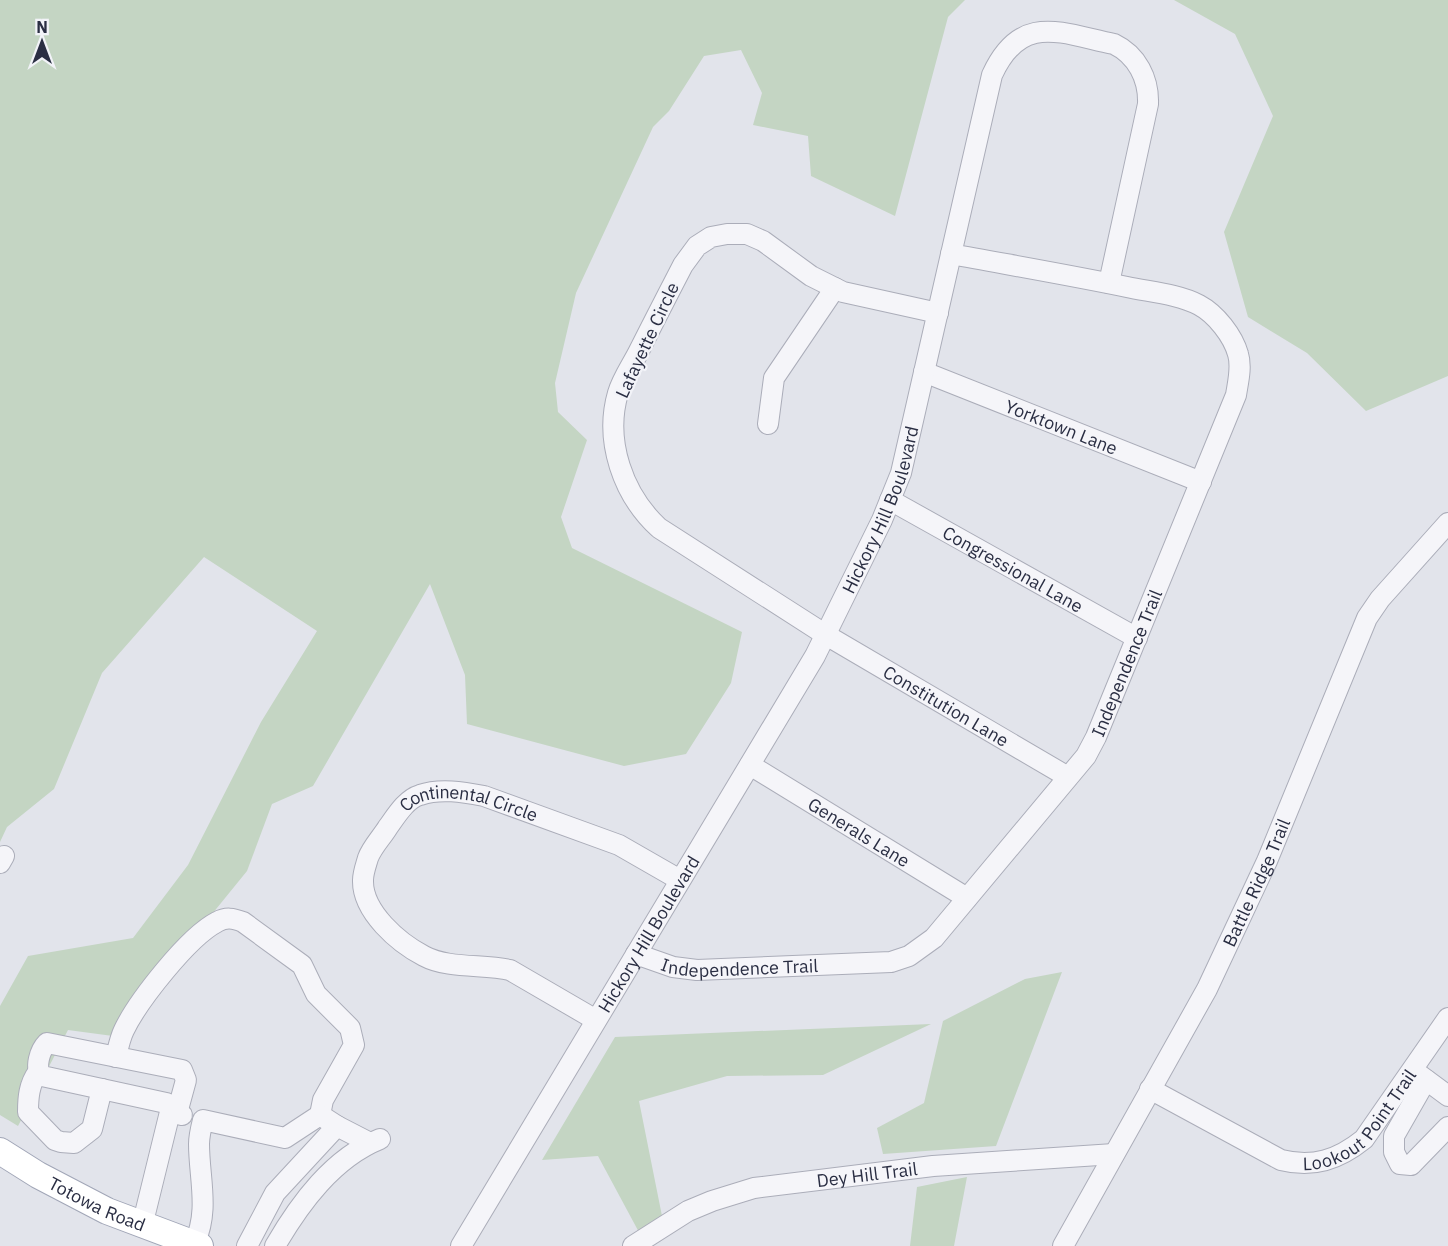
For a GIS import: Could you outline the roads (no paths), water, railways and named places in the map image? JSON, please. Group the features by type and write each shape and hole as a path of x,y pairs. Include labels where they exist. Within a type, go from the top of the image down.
{"main road":[{"name":"Totowa Road","path":"0,1151 38,1175 97,1206 142,1226 197,1245"}],"street":[{"name":"Hickory Hill Boulevard","path":"461,1246 826,635 890,500 901,473 992,75 1008,47 1032,33 1047,31 1114,44 1124,49 1140,67 1148,92 1148,104 1109,284"},
{"name":"Lafayette Circle","path":"826,635 659,528 647,517 635,501 618,460 614,432 619,392 683,265 697,246 711,237 747,234 763,241 811,276 843,292 938,313"},
{"name":"Independence Trail","path":"636,954 672,967 697,970 891,962 909,956 934,938 1086,756 1096,737 1236,395 1240,368 1238,354 1229,335 1215,318 1199,305 1173,297 951,254"},
{"path":"768,423 774,378 835,288"},
{"name":"Yorktown Lane","path":"924,372 1201,482"},
{"name":"Congressional Lane","path":"890,500 1137,638"},
{"name":"Battle Ridge Trail","path":"1063,1246 1207,989 1267,861 1367,618 1380,599 1448,523"},
{"name":"Constitution Lane","path":"826,635 1068,777"},
{"name":"Generals Lane","path":"750,765 967,898"},
{"name":"Continental Circle","path":"596,1020 510,970 495,966 433,960 393,935 372,910 366,894 363,882 369,855 401,809 418,795 439,791 464,792 484,796 619,844 680,880"},
{"path":"38,1072 42,1076 166,1103 170,1105 174,1113 285,1138 320,1115 323,1100 354,1045 350,1028 316,994 302,965 235,918 224,919 207,928 194,939 166,971 124,1030 116,1057"},
{"name":"Lookout Point Trail","path":"1150,1089 1274,1156 1294,1163 1322,1162 1351,1150 1364,1139 1419,1075 1448,1018"},
{"path":"102,1089 92,1129 74,1143 55,1140 28,1112 28,1096 33,1079 38,1072 43,1047 47,1043 183,1070 186,1080 174,1113 142,1226"},
{"path":"1448,1096 1419,1075 1394,1136 1394,1152 1401,1164 1411,1165 1448,1127"},
{"path":"275,1246 316,1186 361,1147 376,1140 337,1126 320,1115"},
{"path":"197,1245 204,1194 199,1143 202,1120"},
{"path":"247,1246 275,1193 337,1126"},
{"name":"Dey Hill Trail","path":"633,1246 688,1211 754,1188 933,1166 1114,1154"}]}
